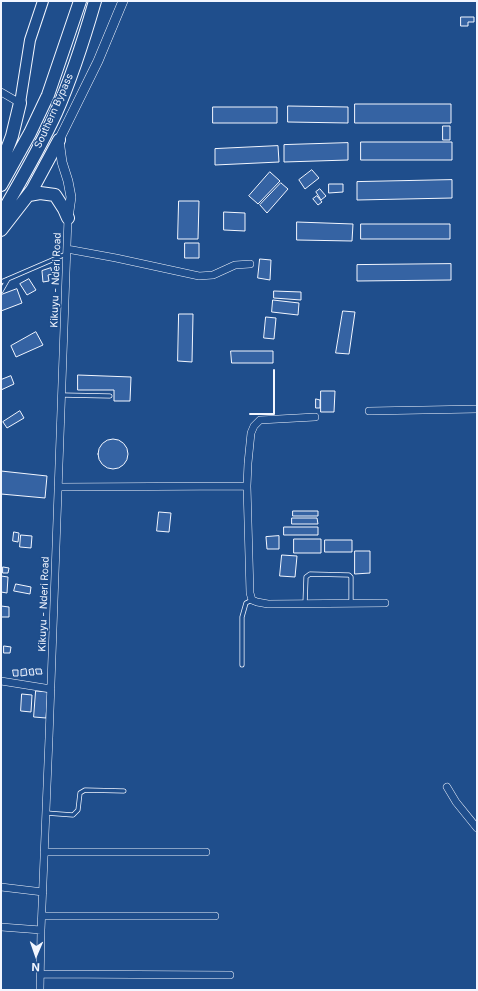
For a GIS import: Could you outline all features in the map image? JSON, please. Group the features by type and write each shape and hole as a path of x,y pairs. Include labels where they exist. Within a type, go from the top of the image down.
{"highway":[{"name":"Southern Bypass","path":"1,185 30,133 48,94 80,1"},
{"name":"Southern Bypass","path":"1,216 56,113 68,83 95,1"},
{"path":"1,165 12,136 20,103"},
{"path":"1,230 29,195 59,140"},
{"path":"29,195 40,193 55,195 68,218"}],"main road":[{"path":"20,103 30,40 43,1"}],"street":[{"path":"68,218 71,197 62,162 59,140 98,61 123,1"},
{"path":"1,92 20,103"},
{"name":"Kikuyu - Nderi Road","path":"40,990 68,218"},
{"path":"67,251 116,258 198,276 213,275 235,265 250,264"},
{"path":"369,411 477,409"},
{"path":"315,417 260,420 256,423 251,433 247,486 250,593 252,600 268,604 384,603"},
{"path":"58,487 247,486"},
{"path":"1,681 51,689"},
{"path":"447,787 456,802 477,828"},
{"path":"44,852 206,852"},
{"path":"1,887 43,892"},
{"path":"42,916 215,916"},
{"path":"1,927 41,930"},
{"path":"40,974 230,975"}],"lane":[{"path":"1,282 67,251"},
{"path":"1,291 8,278"},
{"path":"62,395 110,396"},
{"path":"306,604 306,577 310,574 349,575 351,577 352,604"},
{"path":"242,665 242,617 246,603 252,600"},
{"path":"46,813 73,815 78,810 80,794 85,790 124,791"}],"building":[{"path":"461,17 474,17 474,22 468,22 468,26 461,26"},
{"path":"355,104 451,104 451,123 355,123"},
{"path":"288,106 348,107 348,123 288,122"},
{"path":"213,107 277,107 277,123 213,123"},
{"path":"443,126 450,126 450,140 443,140"},
{"path":"361,142 452,142 452,160 361,160"},
{"path":"348,143 348,160 284,162 284,145"},
{"path":"278,146 279,162 215,165 215,149"},
{"path":"312,170 319,178 305,189 299,180"},
{"path":"270,172 280,181 258,204 249,196"},
{"path":"452,180 452,198 357,200 357,182"},
{"path":"281,183 288,189 267,213 260,205"},
{"path":"329,184 343,184 343,192 329,193"},
{"path":"320,189 326,196 321,200 316,192"},
{"path":"317,196 322,202 318,205 313,199"},
{"path":"179,201 199,201 198,239 178,239"},
{"path":"224,212 245,213 245,231 224,230"},
{"path":"297,222 353,224 352,241 297,240"},
{"path":"361,224 450,224 450,239 361,239"},
{"path":"185,243 199,243 199,258 185,258"},
{"path":"260,259 271,260 270,280 258,278"},
{"path":"451,264 451,280 357,281 357,265"},
{"path":"51,268 52,274 48,275 49,281 43,282 42,271"},
{"path":"29,279 36,290 27,295 20,284"},
{"path":"17,289 22,303 1,311 1,295"},
{"path":"274,291 301,292 301,300 274,298"},
{"path":"273,300 299,303 298,315 272,312"},
{"path":"343,311 355,312 349,354 336,353"},
{"path":"179,314 193,314 192,362 178,361"},
{"path":"266,317 276,318 274,339 264,338"},
{"path":"36,332 43,345 16,357 11,346"},
{"path":"231,351 273,351 273,363 232,363"},
{"path":"78,375 131,377 130,401 114,401 114,390 78,390"},
{"path":"11,376 14,384 1,390 1,380"},
{"path":"321,391 335,391 334,412 321,412"},
{"path":"316,399 320,400 320,408 316,408"},
{"path":"20,411 24,418 7,428 3,422"},
{"path":"113,439 123,444 128,454 123,464 113,469 103,464 98,454 103,444"},
{"path":"1,471 47,476 45,498 1,494"},
{"path":"293,511 318,511 318,516 293,516"},
{"path":"159,512 171,513 169,532 157,531"},
{"path":"292,518 317,518 318,524 292,524"},
{"path":"284,527 318,527 318,535 284,535"},
{"path":"14,532 19,533 18,542 13,541"},
{"path":"21,535 32,536 31,548 20,547"},
{"path":"279,536 279,549 267,549 266,537"},
{"path":"294,539 321,539 321,553 294,553"},
{"path":"325,540 352,540 352,552 325,552"},
{"path":"355,551 370,551 370,573 355,574"},
{"path":"282,555 297,556 295,577 280,576"},
{"path":"3,567 9,568 8,573 3,573"},
{"path":"1,576 8,577 7,593 1,592"},
{"path":"16,584 31,587 30,594 14,591"},
{"path":"1,606 9,607 9,617 1,617"},
{"path":"4,646 11,647 10,653 4,653"},
{"path":"26,669 27,675 21,676 21,670"},
{"path":"33,669 34,675 30,675 29,670"},
{"path":"36,669 41,669 42,674 37,674"},
{"path":"13,670 18,670 18,676 14,676"},
{"path":"36,691 48,692 46,718 34,717"},
{"path":"22,694 32,695 31,712 21,711"}],"wall":[{"path":"250,414 274,414 274,370"}]}
